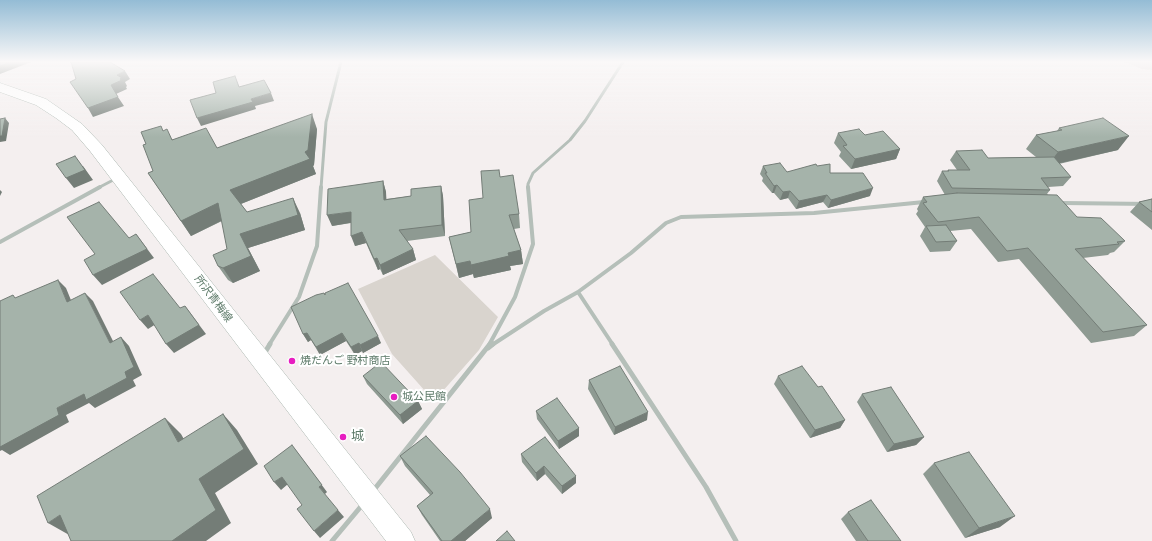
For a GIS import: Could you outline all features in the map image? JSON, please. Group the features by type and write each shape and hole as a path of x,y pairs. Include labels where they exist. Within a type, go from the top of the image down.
{"main road":[{"name":"所沢青梅線","path":"1,87 41,102 77,127 120,176 260,360 402,541"}],"street":[{"path":"260,360 299,297 317,246 326,122 335,87"},
{"path":"332,541 488,348 515,297 533,244 528,184 533,173 570,140 585,121 607,87"},
{"path":"0,242 120,176"},
{"path":"488,348 544,311 578,292 631,253 666,223 681,217 814,213 928,202"},
{"path":"1057,202 1152,204"},
{"path":"578,292 706,487 736,541"}],"shaded area":[{"path":"435,255 498,317 479,350 434,401 392,354 358,289"}],"building":[{"path":"74,87 112,87 118,97 88,108"},
{"path":"214,87 268,87 271,93 251,99 253,102 197,118 190,100 216,93"},
{"path":"312,114 308,150 305,152 310,159 230,190 247,212 293,198 298,215 240,234 251,256 223,268 218,266 213,255 227,249 218,203 181,221 148,173 153,171 143,145 146,144 141,132 161,126 163,131 167,129 172,140 206,128 217,148"},
{"path":"5,118 2,136 0,136 0,119"},
{"path":"1103,118 1129,136 1058,152 1036,135 1062,130 1059,128"},
{"path":"859,129 865,135 883,131 900,149 855,159 843,146 847,145 838,133"},
{"path":"982,150 988,158 1054,157 1071,177 1041,178 1050,190 952,188 942,171 970,170 956,151"},
{"path":"75,156 85,170 66,178 56,164"},
{"path":"780,163 787,172 816,164 817,166 830,164 830,173 863,173 873,188 831,200 827,195 799,201 790,191 783,192 777,185 774,186 765,173 767,173 763,166"},
{"path":"499,170 500,177 513,175 519,214 509,215 521,250 508,253 509,256 471,265 470,261 456,264 449,237 471,232 469,200 483,198 481,171"},
{"path":"383,181 384,200 411,196 411,189 441,186 442,225 399,230 413,249 380,265 377,258 374,259 362,232 351,236 351,212 327,215 328,189"},
{"path":"957,193 1057,195 1077,217 1101,218 1125,241 1117,242 1119,244 1075,249 1147,325 1103,332 1028,248 1007,251 979,217 938,222 923,203 927,202 923,197"},
{"path":"1152,199 1152,212 1139,202"},
{"path":"99,202 129,238 136,234 147,249 93,275 84,260 95,254 67,217"},
{"path":"946,225 957,241 936,242 926,226"},
{"path":"153,274 180,308 185,306 199,325 166,344 148,315 140,320 120,292"},
{"path":"58,280 67,302 85,293 110,343 121,337 134,367 125,372 127,378 86,400 84,394 57,408 59,415 0,447 0,301 13,295 15,298"},
{"path":"348,283 378,336 360,345 359,343 351,347 342,333 316,347 307,333 303,334 291,307 316,295 324,293 325,295 325,293"},
{"name":"城公民館","path":"381,362 418,401 400,415 363,376"},
{"path":"620,366 648,412 615,427 589,380"},
{"path":"802,366 818,387 822,386 845,420 815,430 778,376"},
{"path":"891,387 924,437 894,444 862,394"},
{"path":"557,398 579,428 558,441 536,411"},
{"path":"223,414 244,449 199,479 216,510 172,541 71,541 60,515 48,523 37,496 165,418 178,442"},
{"path":"426,436 460,472 490,509 451,541 442,541 417,506 433,493 400,456"},
{"path":"545,437 576,476 562,486 544,466 536,473 521,454"},
{"path":"292,445 322,485 319,487 338,510 314,531 297,509 302,505 282,477 274,482 264,466"},
{"path":"969,452 1015,516 979,528 934,463"},
{"path":"871,500 901,541 868,541 848,512"},
{"path":"507,531 515,541 496,541"}],"place":[{"name":"焼だんご 野村商店","path":"292,361"},
{"name":"城公民館","path":"394,397"},
{"name":"城","path":"343,437"}]}
